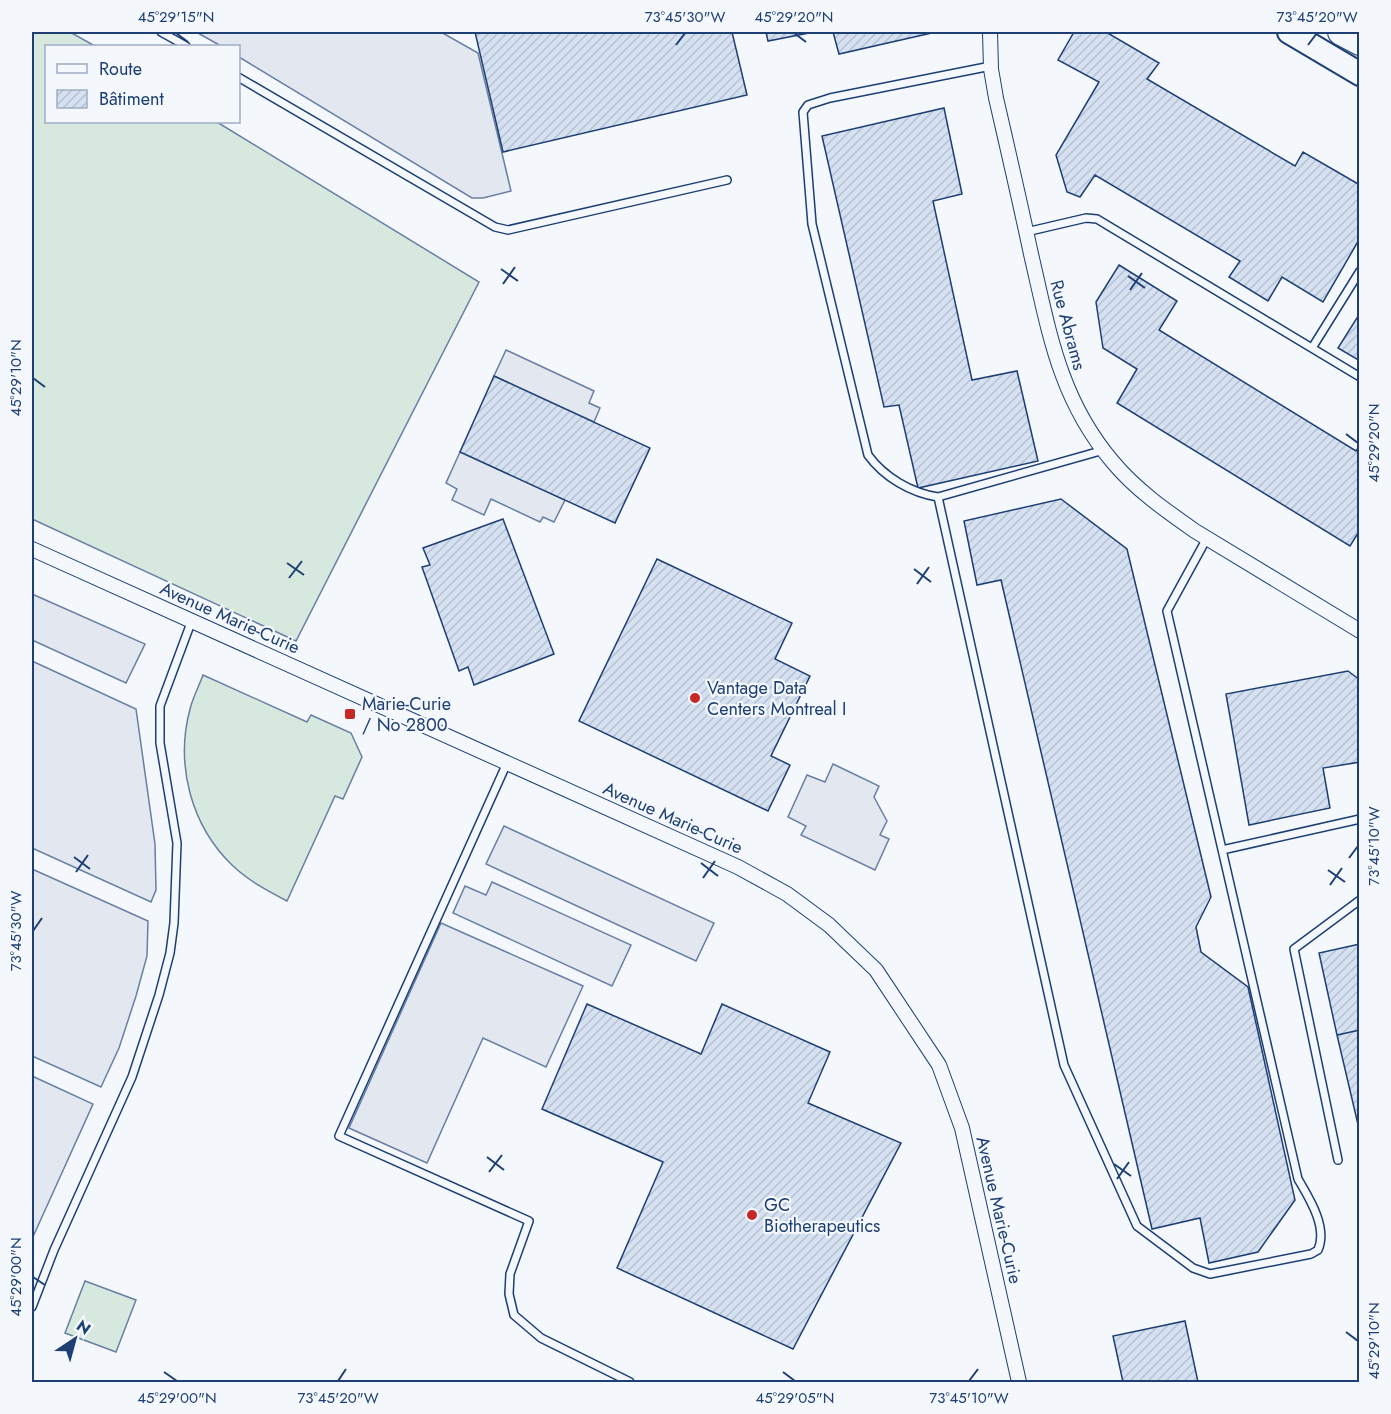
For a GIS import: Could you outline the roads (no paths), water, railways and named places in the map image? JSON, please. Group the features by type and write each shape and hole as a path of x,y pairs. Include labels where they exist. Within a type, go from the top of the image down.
{"highway":[{"path":"1341,32 1359,42"}],"main road":[{"path":"1289,32 1359,75"}],"street":[{"name":"Rue Abrams","path":"990,32 991,66 1026,232 1057,363 1073,401 1104,450 1129,480 1147,496 1207,538 1359,632"},
{"name":"Avenue Marie-Curie","path":"32,549 738,867 787,894 829,925 876,970 939,1065 962,1128 1019,1383"}],"lane":[{"path":"161,32 184,45"},
{"path":"991,66 830,98 808,105 803,112 812,224 868,455 878,468 919,494 938,497 1104,450"},
{"path":"240,78 495,227 508,230 727,180"},
{"path":"1026,232 1086,218 1097,219 1359,377"},
{"path":"1312,348 1359,271"},
{"path":"938,497 1064,1065 1137,1226 1193,1268 1210,1274 1311,1254 1318,1250 1322,1242 1315,1208 1298,1179 1167,611 1207,538"},
{"path":"32,1307 54,1251 132,1077 170,953 174,923 177,843 160,742 160,706 192,620"},
{"path":"507,763 339,1136 529,1221 510,1274 509,1294 514,1315 541,1338 630,1383"},
{"path":"1222,850 1359,819"},
{"path":"1338,1160 1294,950 1359,900"}],"place":[{"name":"Vantage Data Centers Montreal I","path":"695,698"},
{"name":"Marie-Curie / No 2800","path":"350,714"},
{"name":"GC Biotherapeutics","path":"752,1215"}]}
